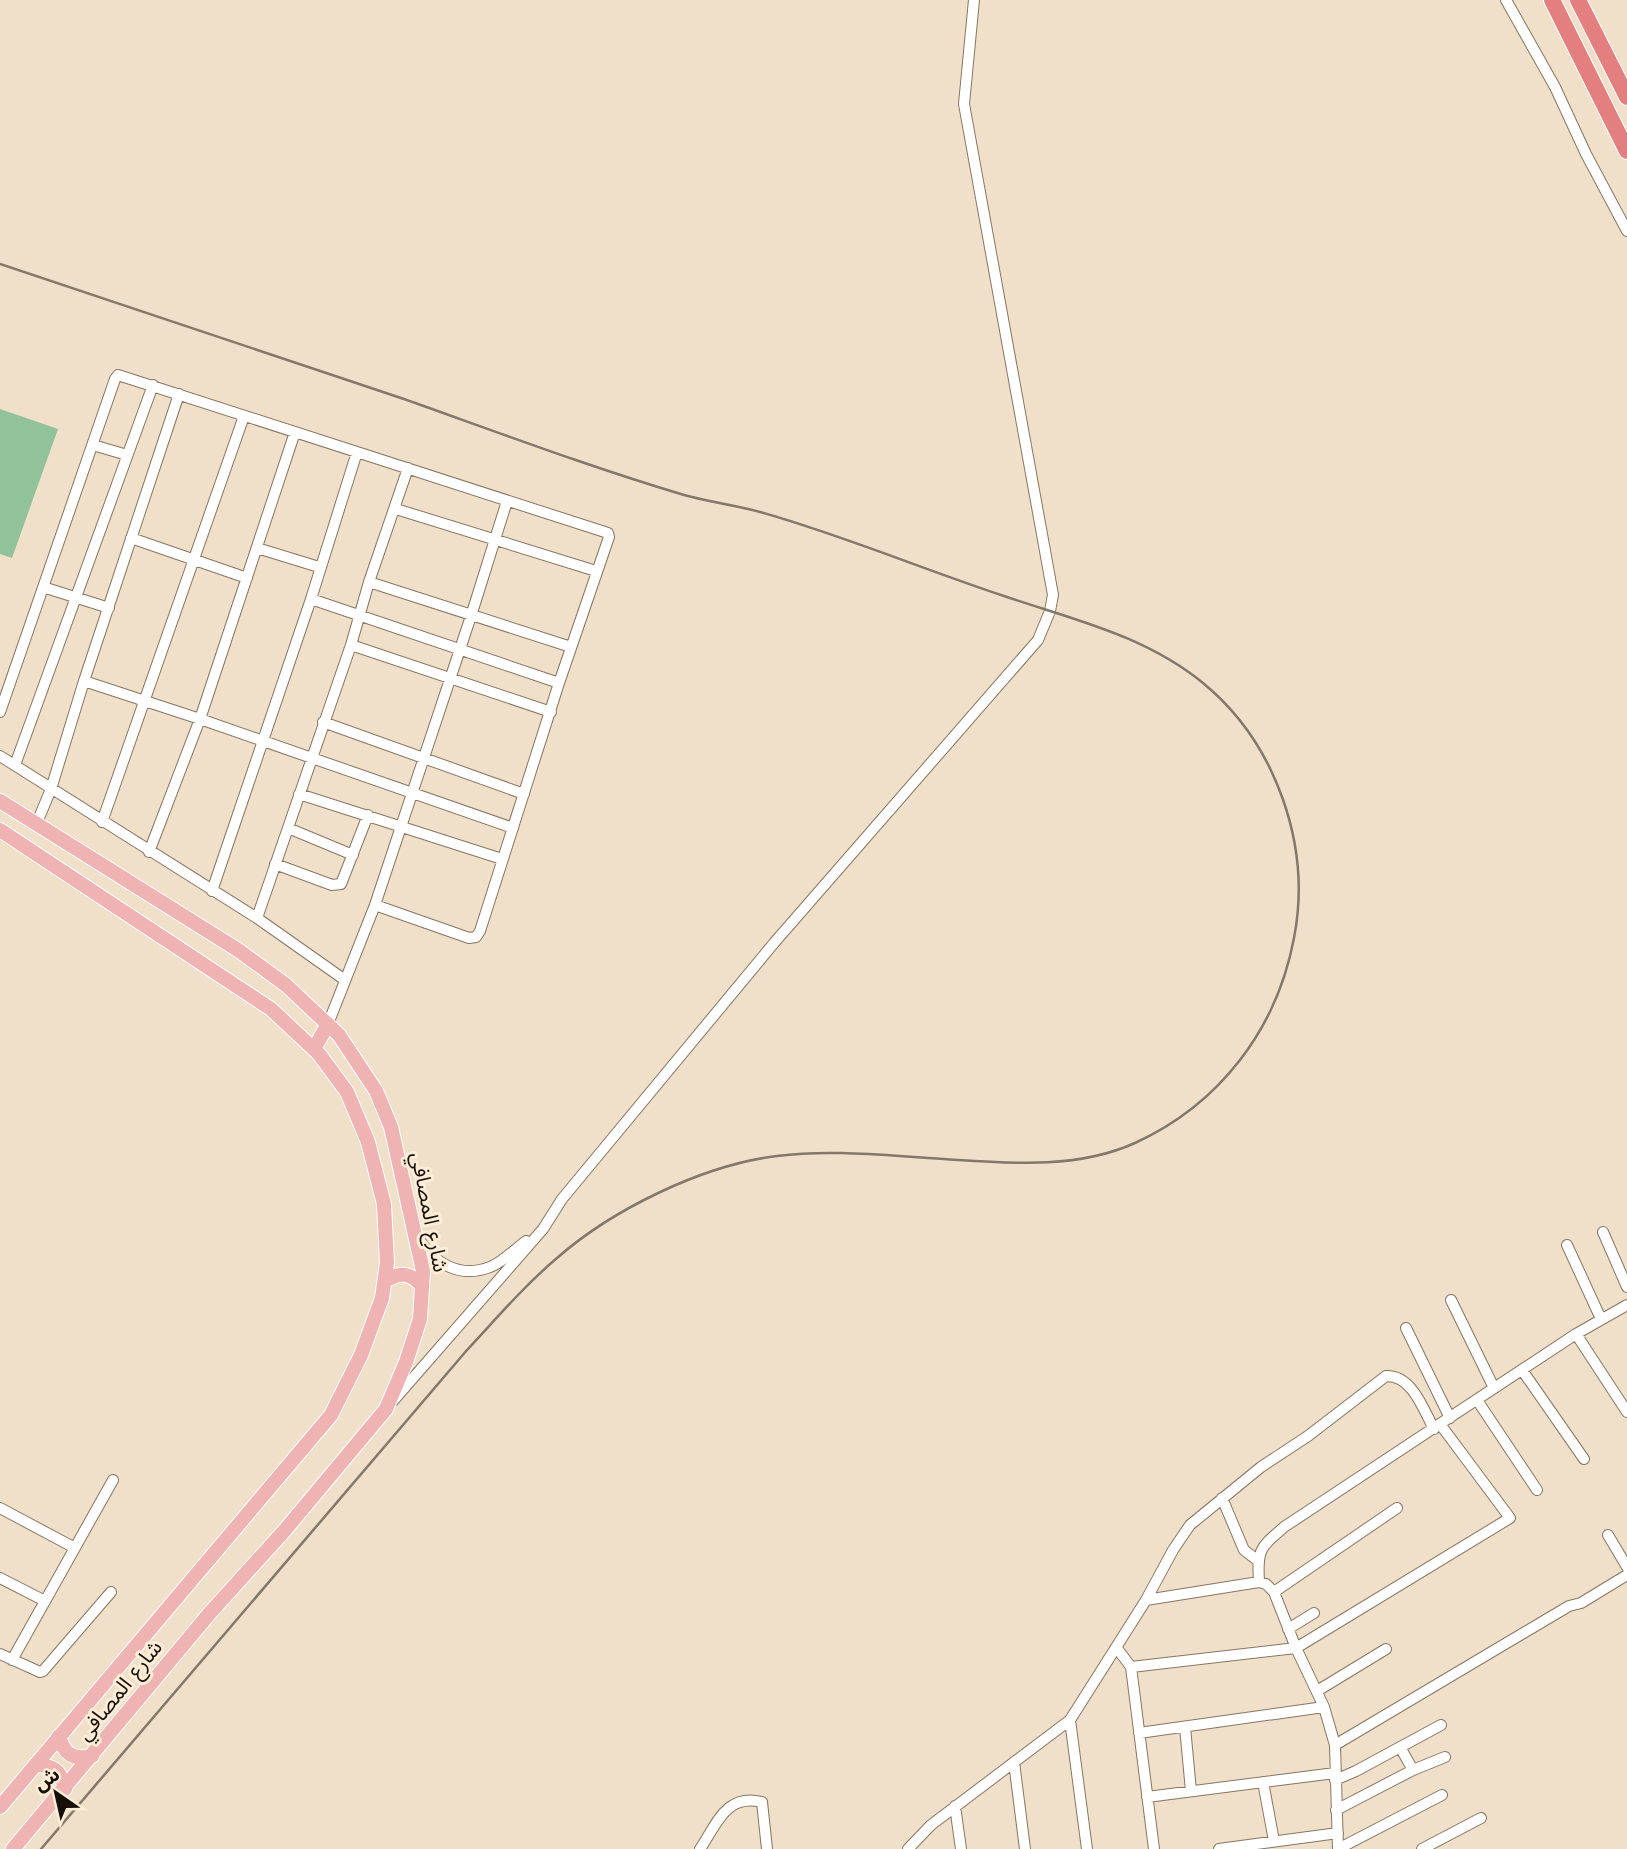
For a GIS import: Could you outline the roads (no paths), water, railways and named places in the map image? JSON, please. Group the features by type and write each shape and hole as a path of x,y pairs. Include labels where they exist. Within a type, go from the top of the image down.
{"highway":[{"path":"1552,0 1627,151"},
{"path":"1577,0 1627,97"}],"main road":[{"name":"شارع المصافي","path":"0,801 238,950 286,985 339,1035 376,1091 391,1127 423,1271 420,1319 386,1409 285,1530 209,1614 13,1849"},
{"path":"3,832 19,828 24,820 34,823 28,848"},
{"name":"شارع المصافي","path":"0,1808 331,1415 361,1355 382,1298 387,1263 384,1204 368,1142 347,1092 309,1045 271,1009 3,832"},
{"path":"309,1045 319,1033 319,1024 313,1011"},
{"path":"309,1045 328,1024"},
{"path":"351,1101 362,1091 376,1091"},
{"path":"385,1281 395,1275 406,1274 422,1286"},
{"path":"59,1736 62,1746 69,1754 79,1758 92,1756"},
{"path":"36,1765 56,1769 65,1789"}],"street":[{"path":"386,1409 543,1229 562,1199 774,943 1038,640 1050,611 1053,595 964,104 974,0"},
{"path":"1506,0 1563,102 1586,154 1627,231"},
{"path":"0,712 118,375 608,533 609,537 476,937 469,938 375,905"},
{"path":"15,765 153,385"},
{"path":"34,823 51,789 179,394"},
{"path":"102,822 244,416"},
{"path":"149,852 200,719 295,432"},
{"path":"93,445 127,455"},
{"path":"212,891 311,598 357,452"},
{"path":"257,918 351,645 369,582 408,468"},
{"path":"328,1024 375,905 507,501"},
{"path":"396,509 596,570"},
{"path":"131,538 247,578"},
{"path":"257,548 319,567"},
{"path":"369,582 572,648"},
{"path":"44,587 109,608"},
{"path":"311,598 559,683"},
{"path":"351,645 551,712"},
{"path":"84,681 513,828"},
{"path":"323,722 524,794"},
{"path":"0,755 149,852 257,918 345,980"},
{"path":"299,794 502,859"},
{"path":"275,864 332,885 341,884 368,815"},
{"path":"288,828 353,855"},
{"path":"414,1231 424,1247 444,1266 465,1271 492,1267 543,1229"},
{"path":"1603,1232 1627,1287"},
{"path":"1567,1245 1601,1320"},
{"path":"1451,1300 1494,1388"},
{"path":"1259,1582 1257,1560 1260,1551 1284,1527 1576,1334 1627,1305"},
{"path":"1406,1328 1441,1424"},
{"path":"1576,1334 1627,1412"},
{"path":"1522,1370 1584,1459"},
{"path":"908,1849 931,1825 1070,1720 1190,1525 1386,1376 1395,1376 1408,1385 1441,1424 1510,1518 1296,1648 1131,1667"},
{"path":"1477,1399 1537,1490"},
{"path":"12,1660 113,1480"},
{"path":"1222,1499 1244,1550 1257,1560"},
{"path":"0,1508 75,1548"},
{"path":"1273,1592 1397,1508"},
{"path":"1608,1535 1627,1567"},
{"path":"1335,1745 1569,1606 1581,1603 1627,1575"},
{"path":"0,1578 45,1601"},
{"path":"1146,1600 1259,1582 1266,1584 1273,1592 1324,1707 1335,1745 1338,1849 1442,1795"},
{"path":"0,1654 43,1671 111,1592"},
{"path":"1288,1629 1314,1613"},
{"path":"1116,1647 1131,1667 1154,1849"},
{"path":"1317,1691 1386,1649"},
{"path":"1139,1733 1324,1707"},
{"path":"1070,1720 1087,1849"},
{"path":"1147,1797 1335,1776 1441,1725"},
{"path":"1185,1727 1191,1791"},
{"path":"1400,1747 1413,1770"},
{"path":"1336,1810 1413,1770 1445,1757"},
{"path":"1014,1762 1025,1849"},
{"path":"1263,1782 1274,1842"},
{"path":"701,1848 729,1806 748,1798 762,1801 767,1849"},
{"path":"956,1806 961,1849"},
{"path":"1422,1849 1481,1818"},
{"path":"1219,1849 1338,1833"}],"railway":[{"path":"0,264 404,399 614,473 684,495 760,512 821,531 1133,641 1180,666 1203,683 1229,707 1251,735 1283,798 1298,868 1294,938 1286,971 1259,1033 1218,1085 1166,1127 1112,1152 1041,1163 840,1153 798,1154 749,1161 690,1179 660,1192 579,1240 533,1280 467,1350 41,1849"}]}
